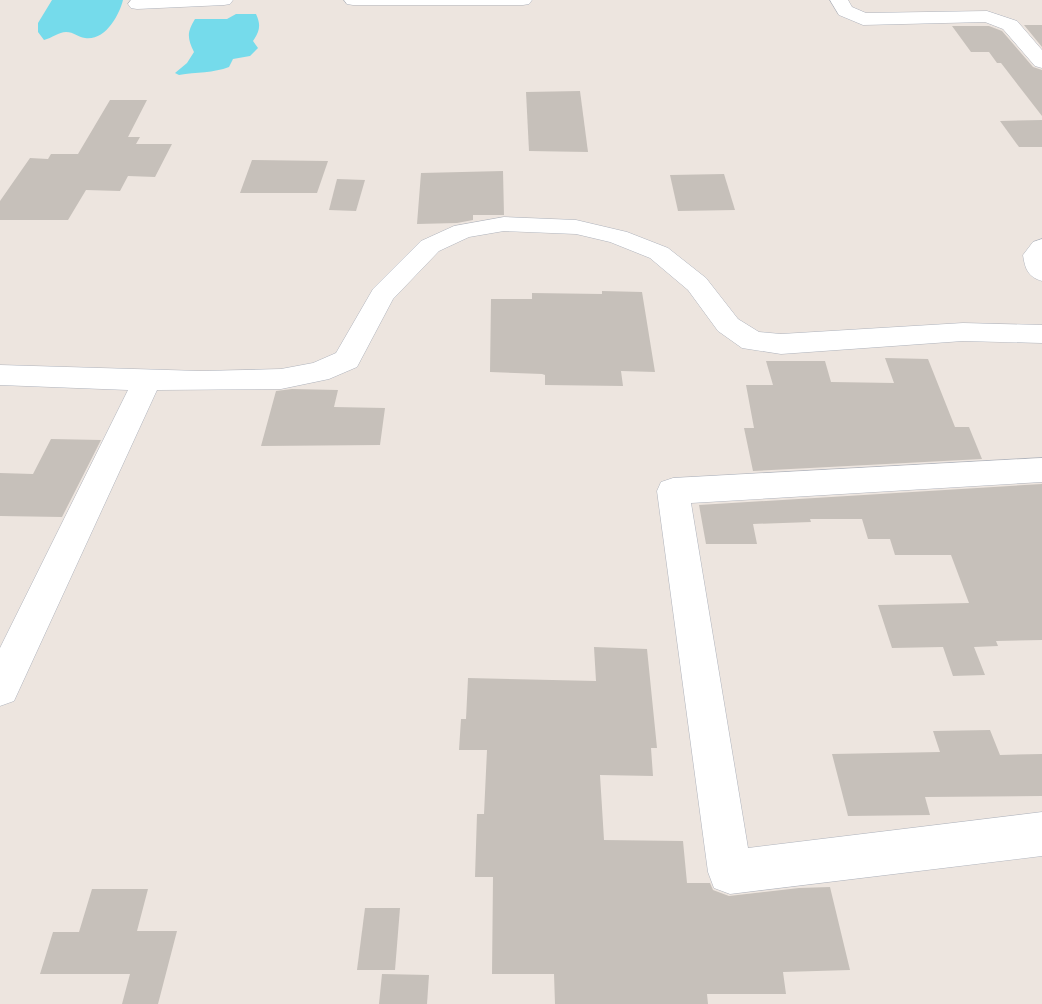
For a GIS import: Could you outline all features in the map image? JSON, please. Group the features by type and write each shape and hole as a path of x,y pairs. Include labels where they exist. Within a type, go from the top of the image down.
{"street":[{"path":"140,0 137,4 224,0"},
{"path":"353,0 523,0"},
{"path":"839,0 845,11 863,19 987,16 1010,25 1042,62"},
{"path":"0,375 201,381 281,379 319,372 347,360 382,295 430,246 463,231 504,224 576,227 618,237 659,254 697,284 728,325 752,341 781,344 963,332 1042,334"},
{"path":"1042,248 1036,255 1038,268 1042,273"},
{"path":"0,688 147,380"},
{"path":"1042,470 673,491 730,872 1042,834"}],"water":[{"path":"52,0 123,0 110,26 99,36 85,38 66,32 44,40 38,32 38,23"},
{"path":"236,14 256,14 258,18 259,28 253,41 258,48 250,56 233,59 229,67 217,70 179,75 175,73 187,63 194,52 189,35 195,19 227,19"}],"building":[{"path":"1024,25 1042,25 1042,47"},
{"path":"952,26 989,26 1002,31 1033,67 1042,70 1042,116 1001,63 997,63 989,52 971,52"},
{"path":"580,91 588,152 529,151 526,92"},
{"path":"110,100 147,100 128,137 140,137 136,144 172,144 155,177 128,176 120,191 86,190 68,220 0,220 0,201 30,158 48,159 51,154 78,154"},
{"path":"1042,120 1042,147 1019,147 1000,121"},
{"path":"252,160 328,161 317,193 240,193"},
{"path":"503,171 504,215 473,215 473,220 457,223 417,224 421,173"},
{"path":"724,174 735,210 678,211 670,175"},
{"path":"337,179 365,180 356,211 329,210"},
{"path":"602,291 642,292 655,372 621,371 623,386 545,385 545,375 542,374 490,372 491,299 532,299 532,293 602,294"},
{"path":"885,358 928,359 955,427 969,427 982,459 753,471 744,428 754,428 746,385 773,385 766,361 825,361 831,382 894,383"},
{"path":"338,390 334,407 385,408 380,445 261,446 276,391"},
{"path":"51,439 101,440 62,517 0,516 0,473 33,474"},
{"path":"1042,484 1042,640 996,641 998,646 974,647 985,675 953,676 943,647 892,648 878,605 969,603 951,555 895,555 890,539 868,539 862,519 810,519 811,522 753,524 757,544 706,544 699,505"},
{"path":"594,647 647,649 657,748 651,748 653,776 600,775 604,840 683,841 687,883 710,883 713,890 729,896 830,887 850,970 783,972 786,994 707,994 708,1004 555,1004 554,974 492,974 493,877 475,877 477,814 484,814 487,750 459,750 461,719 466,719 468,678 596,681"},
{"path":"990,730 1000,755 1042,754 1042,796 925,797 930,815 848,816 832,754 940,752 933,731"},
{"path":"92,889 148,889 137,931 177,931 158,1004 122,1004 130,974 40,974 53,932 79,932"},
{"path":"365,908 400,908 395,970 357,970"},
{"path":"382,974 429,975 427,1004 379,1004"}]}
